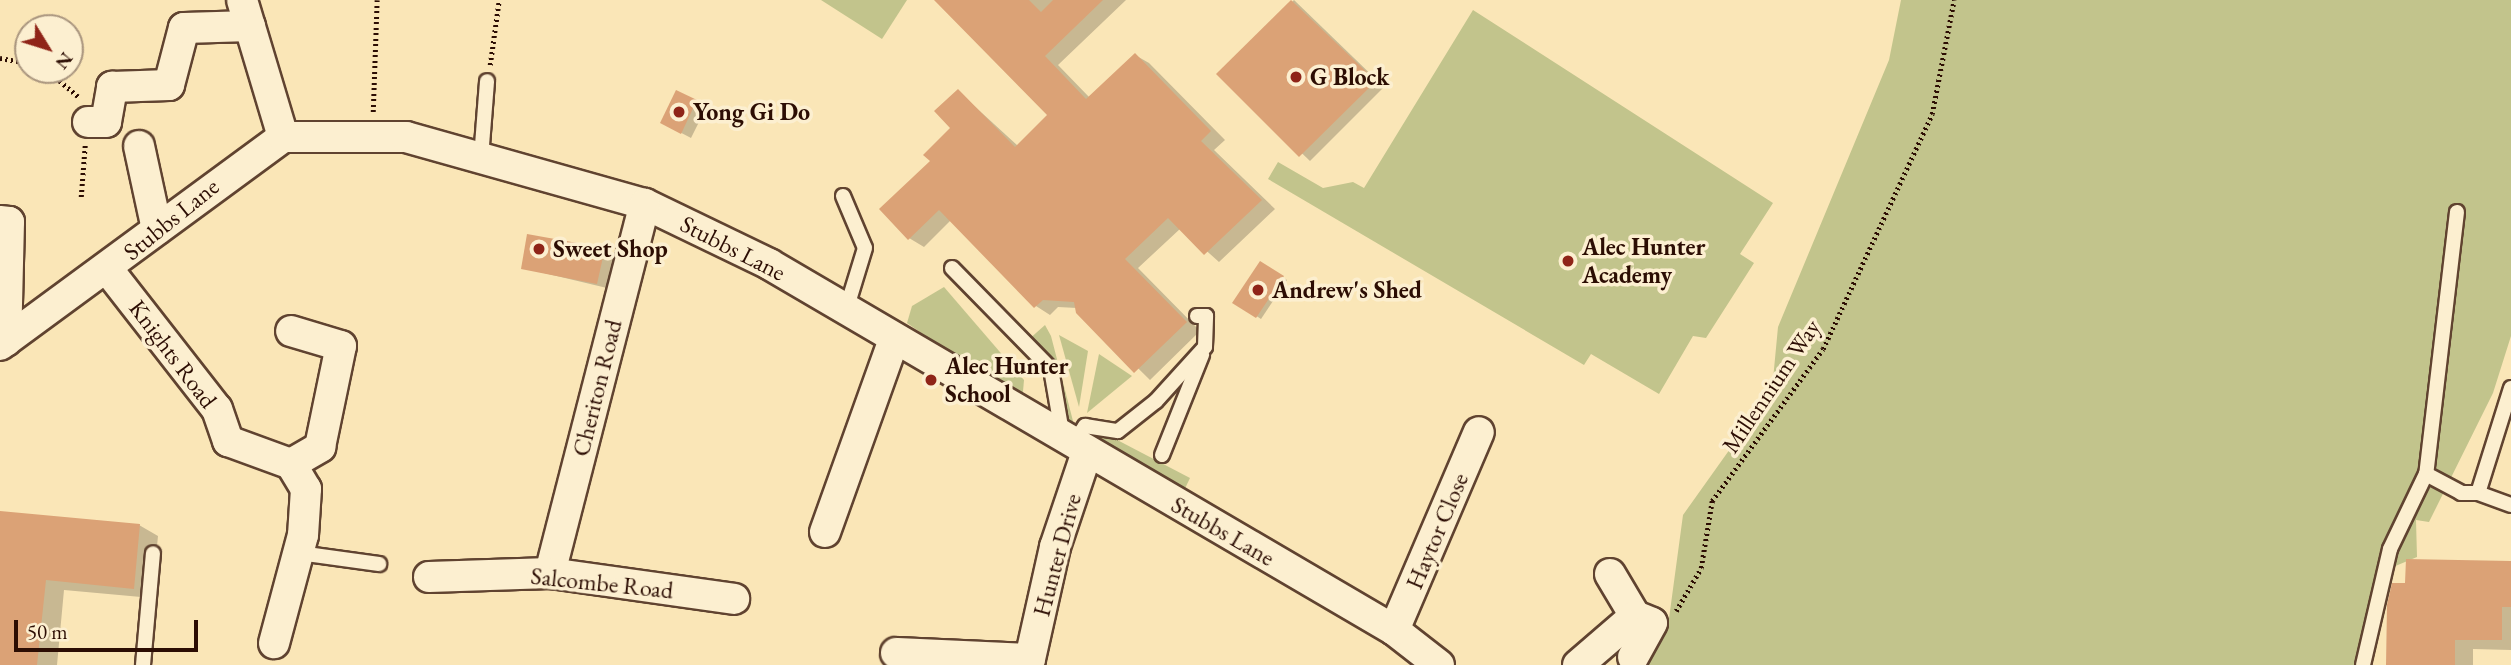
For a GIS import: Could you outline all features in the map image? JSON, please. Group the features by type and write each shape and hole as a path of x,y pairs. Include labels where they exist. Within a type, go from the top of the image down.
{"street":[{"path":"88,122 106,122 112,87 169,85 184,28 246,13 282,137"},
{"name":"Stubbs Lane","path":"3,343 109,271 157,229 282,137 406,137 645,204 769,264 1394,630 1439,665"},
{"path":"139,146 157,229"},
{"name":"Cheriton Road","path":"550,573 645,204"},
{"path":"0,221 9,222 3,343"},
{"name":"Knights Road","path":"109,271 217,409 228,441 291,464"},
{"path":"274,643 299,553 306,489 291,464 320,447 341,346 291,331"},
{"path":"825,532 894,339"},
{"name":"Haytor Close","path":"1394,630 1479,432"},
{"name":"Hunter Drive","path":"896,653 1030,659 1074,445"},
{"name":"Salcombe Road","path":"429,577 550,573 734,599"},
{"path":"1610,574 1639,604 1652,623 1633,657"},
{"path":"1578,665 1639,604"}],"lane":[{"path":"481,158 487,81"},
{"path":"843,196 865,248 846,310"},
{"path":"2363,665 2390,549 2426,474 2457,212"},
{"path":"952,268 1051,369 1074,445"},
{"path":"1162,455 1205,347 1206,316 1197,317"},
{"path":"1074,445 1085,426 1118,431 1205,347"},
{"path":"2478,494 2511,388"},
{"path":"2426,474 2461,494 2478,494 2511,505"},
{"path":"143,665 153,553"},
{"path":"299,553 379,564"}],"path":[{"path":"372,137 377,0"},
{"path":"487,81 499,0"},
{"name":"Millennium Way","path":"1674,614 1701,568 1712,501 1823,349 1932,114 1954,0"}],"green space":[{"path":"821,0 907,0 882,39"},
{"path":"1901,0 2511,0 2511,336 2493,393 2429,522 2416,520 2417,557 2381,572 2367,665 1645,665 1668,626 1683,515 1772,390 1778,327 1889,60"},
{"path":"1473,10 1773,203 1740,254 1754,263 1706,338 1693,336 1659,394 1591,354 1584,365 1268,179 1278,162 1323,188 1353,182 1364,188"},
{"path":"944,287 1024,380 1022,403 907,323 912,306"},
{"path":"1045,325 1051,336 1073,421 1066,421 1052,368 1027,341"},
{"path":"1059,335 1088,351 1079,407"},
{"path":"1099,354 1132,376 1087,413"},
{"path":"1100,431 1190,478 1180,499 1092,444"}],"building":[{"path":"934,0 1029,0 1041,12 1053,0 1103,0 1045,56 1086,99 1135,53 1211,131 1201,141 1262,200 1204,255 1168,218 1125,259 1187,322 1134,373 1076,313 1074,302 1043,300 1034,308 939,210 908,240 879,209 930,161 923,155 950,128 934,111 958,89 1015,147 1047,115"},
{"name":"G Block","path":"1291,0 1376,81 1299,157 1216,74"},
{"name":"Yong Gi Do","path":"676,90 697,100 681,134 660,123"},
{"path":"527,234 605,248 597,284 521,269"},
{"name":"Andrew's Shed","path":"1260,261 1284,276 1256,318 1232,303"},
{"path":"0,511 140,524 134,589 46,580 37,665 0,665"},
{"path":"2406,559 2511,561 2511,607 2502,607 2502,640 2455,640 2455,665 2386,665 2387,605 2392,583 2405,583"}],"place":[{"name":"G Block","path":"1296,77"},
{"name":"Yong Gi Do","path":"679,112"},
{"name":"Sweet Shop","path":"539,249"},
{"name":"Alec Hunter Academy","path":"1568,261"},
{"name":"Andrew's Shed","path":"1258,290"},
{"name":"Alec Hunter School","path":"931,380"}]}
